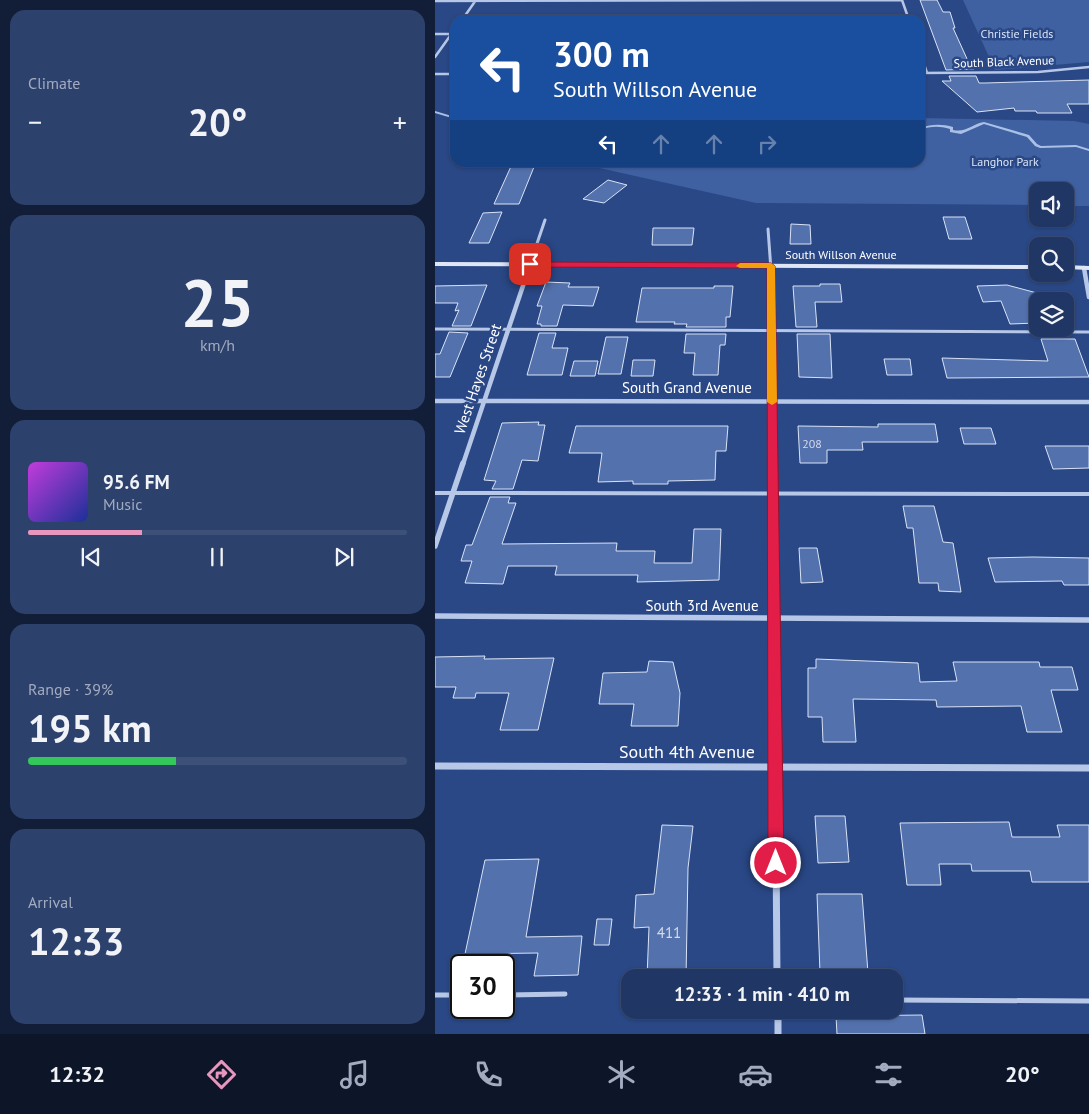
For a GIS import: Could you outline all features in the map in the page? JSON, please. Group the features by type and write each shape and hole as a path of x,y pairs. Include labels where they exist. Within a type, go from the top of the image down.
{"main road":[{"name":"South Willson Avenue","path":"435,264 1029,267"},
{"path":"1074,267 1087,268"}],"street":[{"path":"466,15 476,0"},
{"path":"435,1 902,0 907,15"},
{"path":"435,34 450,34"},
{"path":"435,57 450,38"},
{"path":"925,67 927,73"},
{"name":"South Black Avenue","path":"927,73 1038,72 1089,67"},
{"path":"435,74 450,74"},
{"name":"West Hayes Street","path":"435,546 545,220"},
{"path":"768,229 771,266 772,330 777,969"},
{"path":"1087,268 1089,297"},
{"name":"South Grand Avenue","path":"435,401 772,400 1089,402"},
{"name":"South 3rd Avenue","path":"435,616 1089,620"},
{"name":"South 4th Avenue","path":"435,766 1089,768"},
{"path":"777,1019 778,1034"}],"lane":[{"path":"435,329 1089,332"},
{"path":"435,493 1089,494"},
{"path":"515,995 565,994"},
{"path":"435,995 450,995"},
{"path":"903,1000 1089,1001"}],"green space":[{"name":"Christie Fields","path":"963,0 1089,0 1089,62 995,70"},
{"name":"Langhor Park","path":"925,118 1074,121 1089,124 1089,206 1074,206 1074,182 1029,182 1029,205 756,203 595,167 925,167"}],"building":[{"path":"920,0 937,0 943,12 950,12 955,28 953,28 968,61 971,61 974,69 946,70"},
{"path":"949,76 976,76 979,83 1089,80 1089,104 1067,104 1072,113 1037,113 1036,111 1015,111 1014,108 977,112 942,81 951,81"},
{"path":"511,167 534,167 519,204 494,204"},
{"path":"608,180 627,185 604,203 583,199"},
{"path":"502,212 489,243 469,243 483,213"},
{"path":"943,217 965,217 972,239 949,239"},
{"path":"791,224 810,225 811,244 790,244"},
{"path":"653,228 694,228 692,245 652,245"},
{"path":"546,282 570,283 568,287 599,287 593,306 563,305 557,326 541,326 541,324 537,324 542,306 537,306"},
{"path":"820,284 840,284 842,302 815,302 817,327 796,327 793,286 820,286"},
{"path":"487,285 471,326 452,326 459,310 455,311 458,303 435,303 435,286"},
{"path":"1007,285 1033,292 1029,292 1029,323 1010,324 1001,301 983,302 977,286"},
{"path":"714,286 733,286 730,317 726,317 726,327 686,327 687,324 674,324 675,322 636,322 642,288 714,288"},
{"path":"449,332 468,333 450,377 435,377 435,354 440,354"},
{"path":"539,333 556,333 552,348 568,348 562,375 527,375"},
{"path":"686,334 726,334 725,345 720,345 718,375 693,375 695,353 684,353"},
{"path":"797,334 830,334 832,378 799,377"},
{"path":"606,337 628,337 621,374 598,374"},
{"path":"1041,339 1075,339 1089,377 947,378 942,358 1048,361"},
{"path":"884,359 910,359 912,375 887,375"},
{"path":"633,360 655,360 653,376 631,376"},
{"path":"574,361 598,361 595,376 570,376"},
{"path":"539,422 538,425 545,425 538,461 522,460 513,489 492,489 496,481 484,480 502,423"},
{"path":"878,424 935,424 938,442 862,442 863,450 827,450 827,463 800,463 798,426 878,427"},
{"path":"576,426 728,426 726,451 716,451 715,480 668,481 668,484 633,484 633,481 598,482 602,453 569,453"},
{"path":"960,428 991,428 996,444 964,444"},
{"path":"1045,446 1089,446 1089,468 1053,469"},
{"path":"490,497 510,497 508,503 516,503 502,544 617,543 616,551 655,551 654,563 692,563 694,529 721,529 719,580 637,582 638,575 555,575 557,566 508,566 503,584 465,583 472,561 461,561 466,545 472,545"},
{"path":"903,506 934,506 943,542 953,543 961,592 939,591 938,583 919,583 913,528 907,528"},
{"path":"799,548 817,548 823,582 801,583"},
{"path":"988,558 1089,558 1089,585 1064,585 1062,581 995,582"},
{"path":"485,656 484,659 554,658 538,730 500,730 509,693 476,693 475,698 453,698 456,687 435,687 435,657"},
{"path":"816,659 918,663 920,682 957,681 953,662 1039,662 1040,667 1072,667 1078,690 1051,690 1062,732 1027,732 1021,706 937,707 936,700 853,699 856,742 823,742 822,717 808,717 808,668 816,668"},
{"path":"649,661 673,662 680,693 678,726 631,726 634,704 599,704 603,673 647,672"},
{"path":"815,816 845,816 849,862 818,863"},
{"path":"1009,822 1012,837 1060,837 1057,825 1089,825 1089,882 1032,882 1030,871 972,871 971,864 939,864 941,885 907,885 900,823"},
{"path":"662,825 693,826 688,868 686,969 647,969 649,927 634,928 636,895 654,894"},
{"path":"539,859 526,937 582,936 578,975 534,976 538,953 465,954 485,860"},
{"path":"817,894 862,894 868,969 820,969"},
{"path":"597,919 612,919 609,945 594,945"},
{"path":"903,1015 922,1015 925,1034 837,1034 836,1019 903,1019"}],"waterway":[{"path":"435,112 450,116"},
{"path":"925,127 940,126 952,128 951,131 961,132 984,123 1028,136 1036,145 1041,147 1076,146 1089,150"}],"slow traffic":[{"path":"740,266 771,266 772,402"}],"route":[{"path":"530,264 771,266 776,863"}]}
